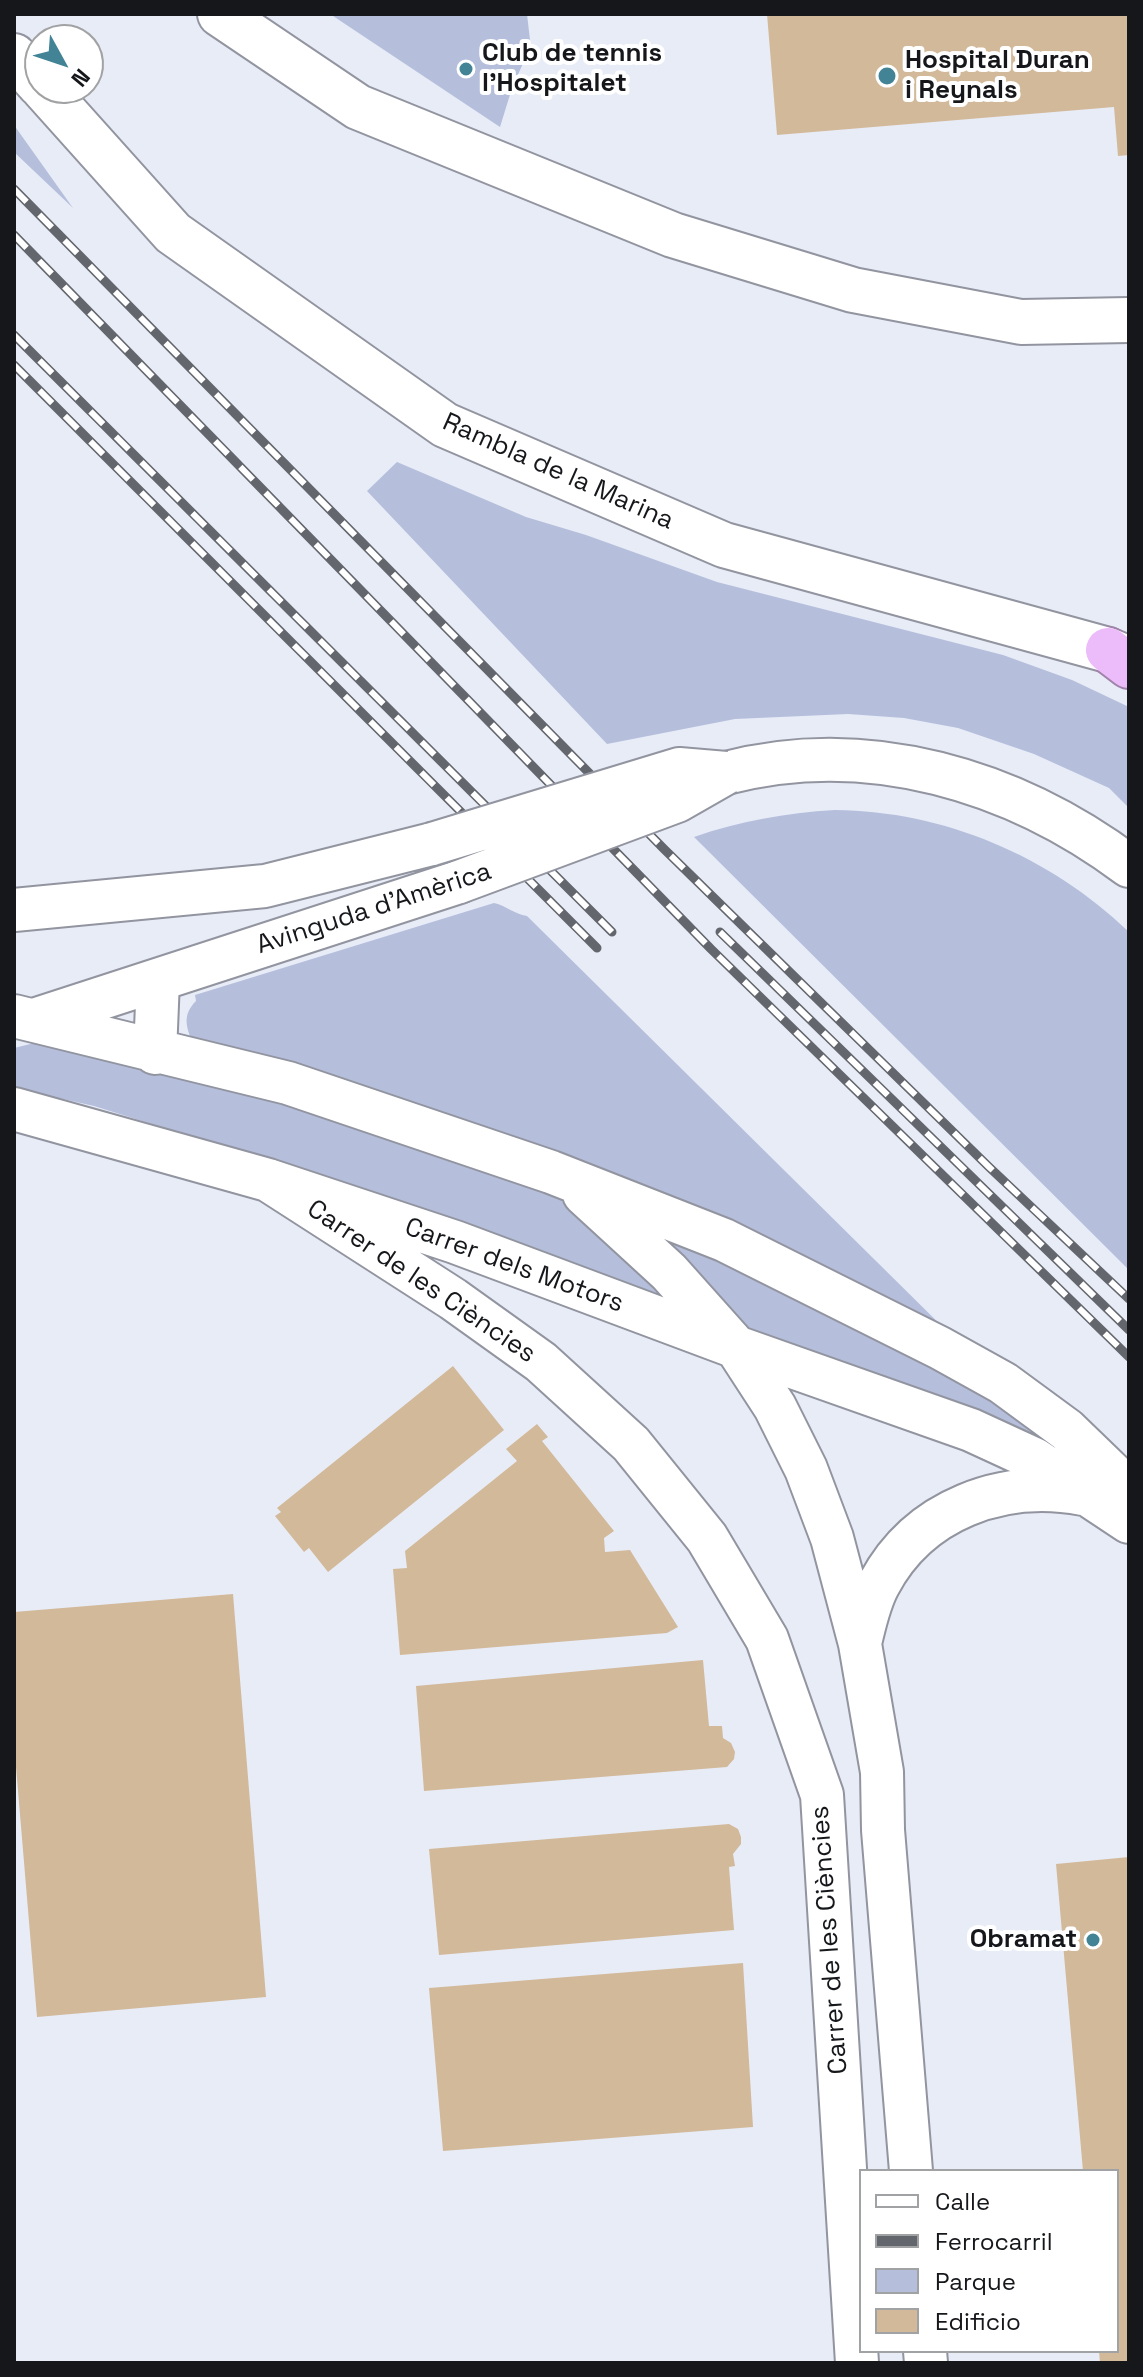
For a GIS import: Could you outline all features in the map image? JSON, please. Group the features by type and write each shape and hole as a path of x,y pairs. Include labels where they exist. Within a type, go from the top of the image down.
{"street":[{"path":"220,14 358,107 673,235 853,290 1021,322 1121,317"},
{"name":"Rambla de la Marina","path":"58,104 173,233 445,425 724,545 1122,659"},
{"name":"Avinguda d'Amèrica","path":"21,1020 158,980 459,882 677,801 726,773 753,766 811,759 884,763 939,772 980,785 1072,826 1129,866"},
{"name":"Avinguda d'Amèrica","path":"14,910 265,886 432,844 679,769 726,773"},
{"path":"155,1053 158,980"},
{"name":"Carrer dels Motors","path":"21,1020 288,1083 551,1172 724,1240 1003,1383 1067,1430 1129,1522"},
{"name":"Carrer dels Motors","path":"14,1109 268,1180 455,1242 736,1347 971,1430 1110,1493"},
{"name":"Carrer dels Motors","path":"551,1172 591,1198 669,1272 736,1347"},
{"name":"Carrer de les Ciències","path":"268,1180 453,1299 541,1362 631,1444 707,1538 767,1639 822,1795 857,2363"},
{"path":"736,1347 775,1407 806,1469 832,1538 860,1644 882,1772 883,1830 911,2169"},
{"path":"860,1644 868,1611 879,1585 908,1545 945,1515 969,1503 1006,1492 1034,1489 1110,1493"}],"green space":[{"name":"Club de tennis l'Hospitalet","path":"330,14 527,14 529,50 512,88 500,127"},
{"path":"14,125 73,208 14,152"},
{"path":"397,462 526,517 717,582 1003,655 1072,680 1129,707 1129,808 1109,788 1034,754 958,728 904,718 848,714 735,719 607,744 367,491"},
{"path":"835,810 876,812 916,819 993,843 1065,881 1129,932 1129,1270 694,837 763,819"},
{"path":"494,903 527,916 964,1348 193,1043 187,1021 196,1001 195,995"},
{"path":"55,1038 154,1060 556,1189 692,1314 219,1145 94,1106 14,1088 14,1048"},
{"path":"631,1215 970,1376 1102,1478 746,1337"}],"building":[{"path":"767,14 1129,14 1129,155 1118,156 1114,107 777,135"},
{"path":"453,1366 504,1430 328,1572 309,1548 304,1552 275,1516 281,1512 277,1508"},
{"path":"537,1424 548,1437 542,1441 614,1531 604,1538 605,1552 630,1550 678,1627 667,1633 400,1655 393,1569 407,1568 405,1551 517,1461 506,1449"},
{"path":"233,1594 266,1997 37,2017 14,1743 14,1612"},
{"path":"703,1660 709,1726 722,1726 723,1738 731,1743 735,1752 734,1759 727,1767 424,1791 416,1686"},
{"path":"729,1824 738,1829 741,1837 741,1844 733,1854 735,1866 729,1867 734,1930 439,1955 429,1849"},
{"path":"1129,1857 1129,2363 1100,2363 1099,2353 1119,2353 1119,2169 1083,2169 1056,1864"},
{"path":"743,1963 753,2127 443,2151 429,1988"}],"railway":[{"path":"14,189 664,849 989,1167 1129,1299"},
{"path":"14,235 711,949 1129,1357"},
{"path":"14,335 612,932"},
{"path":"14,365 597,948"},
{"path":"720,932 1129,1330"}],"place":[{"name":"Club de tennis l'Hospitalet","path":"466,69"},
{"name":"Hospital Duran i Reynals","path":"887,76"},
{"name":"Obramat","path":"1093,1940"}]}
